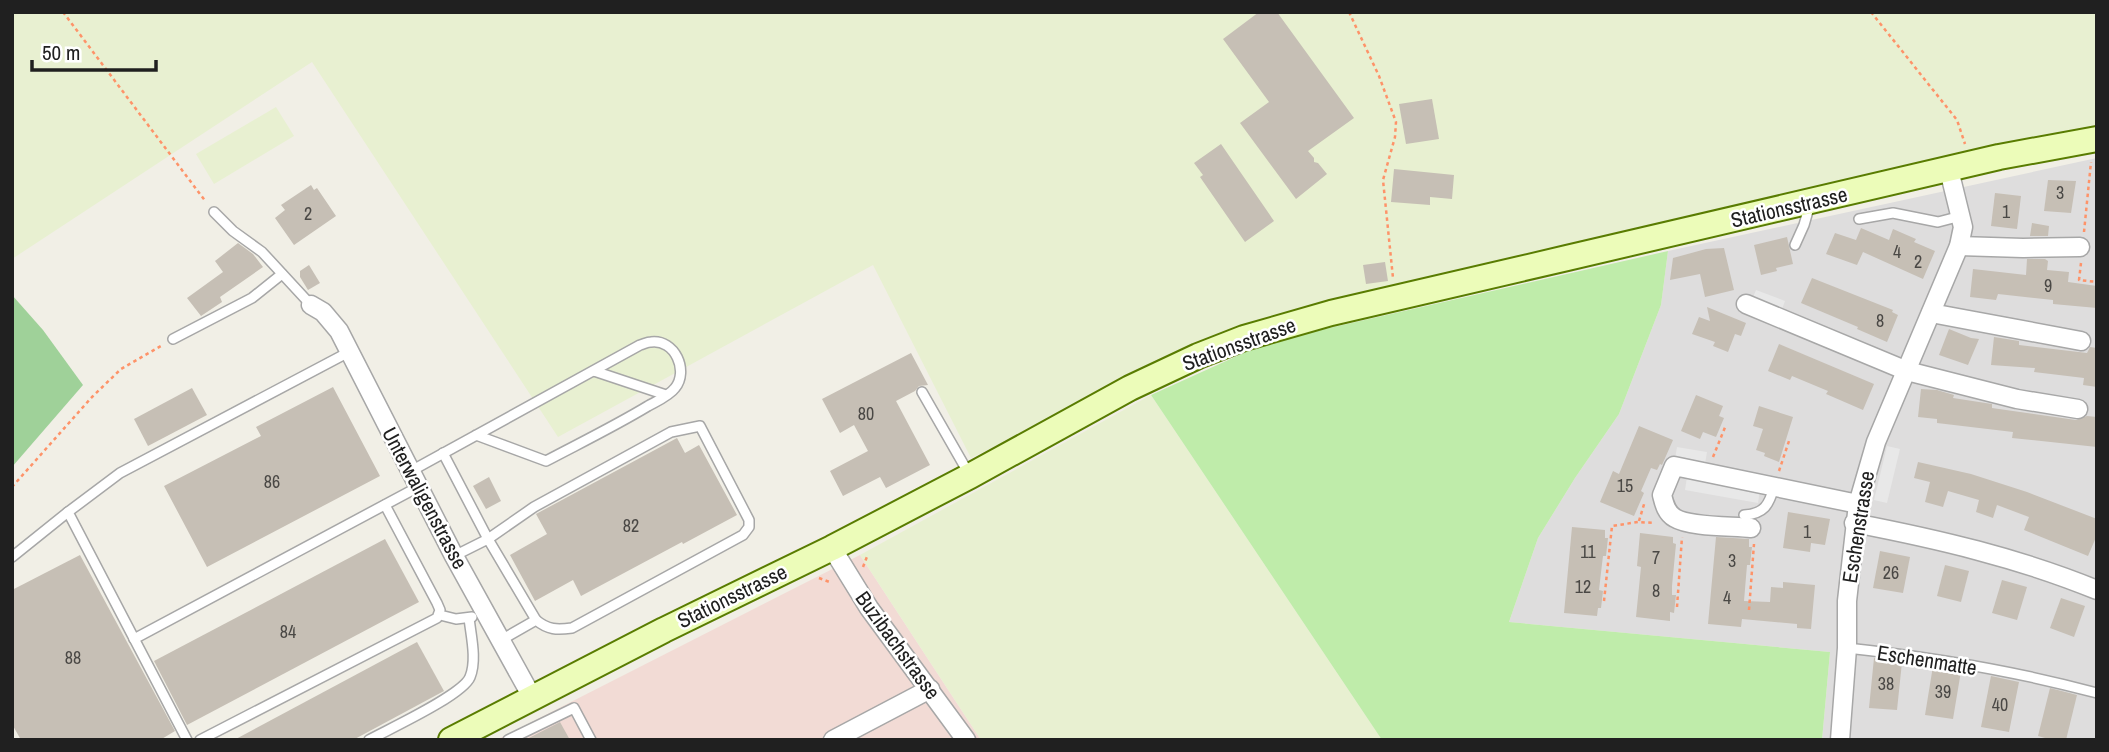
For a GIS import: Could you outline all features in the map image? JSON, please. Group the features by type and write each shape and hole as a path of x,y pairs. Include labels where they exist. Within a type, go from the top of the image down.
{"main road":[{"name":"Stationsstrasse","path":"451,740 832,548 1130,388 1198,356 1265,331 1395,298 1960,167 2079,141 2094,149"}],"street":[{"name":"Eschenstrasse","path":"1847,648 1847,610 1858,504 1872,451 1959,246 1963,232 1960,167"},
{"path":"1959,246 2082,246"},
{"path":"1746,304 1906,371 2017,399 2078,409"},
{"name":"Unterwaligenstrasse","path":"311,305 323,312 339,331 454,556 478,615 501,640 532,697"},
{"path":"1931,313 2081,341"},
{"path":"1747,522 1683,524 1674,518 1666,509 1662,495 1674,466 1858,504"},
{"path":"1854,523 1939,540 2021,562 2097,590"},
{"name":"Buzibachstrasse","path":"832,548 869,608 966,740"},
{"name":"Eschenmatte","path":"1840,740 1847,648"},
{"path":"833,740 930,689"}],"lane":[{"path":"1795,244 1811,202"},
{"path":"214,212 233,231 262,252 311,305"},
{"path":"1859,219 1893,213 1938,222 1961,216"},
{"path":"173,339 253,298 282,274"},
{"path":"134,639 385,505 443,453 640,345 660,342 675,353 681,363 680,381 673,391 634,415 546,461 476,435"},
{"path":"12,557 120,473 349,352"},
{"path":"594,371 666,395"},
{"path":"922,392 970,476"},
{"path":"443,453 488,538 536,620 556,630 572,628 748,531 748,520 700,426 671,432 534,507 488,538 454,556"},
{"path":"1747,522 1768,506 1774,486"},
{"path":"385,505 438,603 440,615"},
{"path":"68,512 187,740"},
{"path":"369,740 458,692 470,678 478,615 457,619 440,615"},
{"path":"200,740 440,615"},
{"path":"501,640 536,620"},
{"name":"Eschenmatte","path":"1847,648 1912,655 2097,693"},
{"path":"508,740 574,708 591,740"}],"path":[{"path":"63,12 214,212"},
{"path":"1349,12 1380,76 1396,122 1395,137 1383,180 1395,298"},
{"path":"1871,12 1957,120 1960,167"},
{"path":"2094,149 2078,280 2097,282"},
{"path":"12,487 92,397 121,369 173,339"},
{"path":"1707,472 1726,425"},
{"path":"1774,486 1790,438"},
{"path":"1604,601 1612,526 1638,522 1683,524 1677,607"},
{"path":"1747,522 1755,527 1749,610"},
{"path":"864,566 871,548"}],"shaded area":[{"path":"2097,158 2097,740 1822,740 1830,652 1509,622 1538,538 1619,414 1661,305 1668,251"},
{"path":"1756,290 1785,301 1781,312 1752,300"},
{"path":"1887,446 1900,449 1887,503 1874,500"},
{"path":"1677,447 1707,452 1705,464 1675,459"},
{"path":"1687,477 1760,490 1758,503 1685,490"},
{"path":"860,555 981,740 496,740"}],"green space":[{"path":"12,12 2097,12 2097,137 1202,345 971,458 873,265 558,437 312,62 12,259"},
{"path":"276,107 294,136 214,184 196,154"},
{"path":"1668,251 1661,305 1619,414 1538,538 1509,622 1830,652 1822,740 1382,740 1151,395 1268,342"},
{"path":"12,295 43,330 83,385 12,467"},
{"path":"1151,395 1382,740 981,740 860,555"}],"building":[{"path":"1259,12 1277,12 1354,118 1308,151 1314,162 1327,174 1296,199 1240,123 1269,102 1223,39"},
{"path":"1432,99 1439,139 1406,144 1399,104"},
{"path":"1221,144 1274,221 1245,242 1200,177 1203,175 1194,163"},
{"path":"1394,169 1454,175 1452,199 1430,197 1430,205 1391,202"},
{"path":"2048,180 2076,181 2071,213 2044,211"},
{"path":"311,185 314,190 317,188 336,216 294,245 275,218 285,210 281,205"},
{"path":"1995,193 2021,196 2017,229 1991,226"},
{"path":"2032,223 2049,226 2048,236 2030,236"},
{"path":"1861,228 1889,240 1893,229 1935,251 1923,279 1863,252 1857,265 1826,254 1835,233 1856,240"},
{"path":"1787,237 1793,264 1761,275 1754,245"},
{"path":"238,243 253,254 263,267 220,297 222,302 201,316 187,298 223,272 215,261"},
{"path":"1724,248 1734,290 1705,297 1700,274 1670,280 1673,258 1706,249"},
{"path":"2027,259 2045,259 2048,261 2047,270 2069,272 2068,282 2097,286 2097,308 2053,304 2053,300 1998,294 1996,300 1970,297 1973,269 2026,275"},
{"path":"1385,262 1388,281 1366,284 1363,265"},
{"path":"309,265 320,283 308,290 300,277 300,271"},
{"path":"1812,278 1893,310 1892,312 1898,315 1887,342 1801,303"},
{"path":"1707,307 1746,323 1741,336 1735,334 1728,352 1713,346 1715,342 1692,334 1699,317 1710,321"},
{"path":"1949,329 1979,339 1968,365 1939,355"},
{"path":"1994,337 2019,341 2019,345 2087,353 2090,347 2097,348 2097,387 2083,385 2084,378 2034,372 2035,368 1991,365"},
{"path":"1779,344 1874,384 1863,410 1792,376 1790,380 1768,371"},
{"path":"911,353 928,385 919,386 896,401 930,465 886,488 880,477 843,496 830,471 868,451 854,425 840,433 822,399"},
{"path":"333,387 380,476 207,567 164,486 261,436 256,427"},
{"path":"192,388 207,415 148,446 134,419"},
{"path":"1921,389 1937,390 1954,395 1953,398 1992,404 1992,408 2076,420 2087,416 2097,417 2097,447 2012,438 2013,432 1937,423 1937,419 1918,417"},
{"path":"1696,395 1723,406 1719,416 1724,418 1716,437 1703,432 1700,439 1681,431"},
{"path":"1759,406 1793,417 1779,462 1756,450 1763,429 1753,426"},
{"path":"1639,426 1673,440 1662,465 1660,464 1657,470 1651,468 1634,516 1600,502 1613,471 1619,474"},
{"path":"677,438 685,453 699,445 737,515 581,596 573,580 535,601 510,555 547,534 536,514"},
{"path":"1918,462 1971,474 2097,519 2097,535 2088,556 2024,530 2029,517 1997,505 1993,518 1976,512 1979,500 1948,491 1943,507 1925,502 1930,482 1914,478"},
{"path":"489,477 501,501 486,509 473,486"},
{"path":"1788,512 1830,519 1825,545 1811,543 1810,552 1783,548"},
{"path":"1572,527 1605,530 1605,538 1608,538 1599,590 1603,591 1601,608 1598,608 1597,616 1564,613"},
{"path":"1640,533 1673,537 1673,543 1676,544 1672,595 1676,595 1670,621 1636,617 1641,567 1637,566"},
{"path":"1716,537 1749,539 1749,547 1752,547 1750,565 1747,565 1744,601 1770,602 1771,587 1783,588 1783,582 1815,585 1811,629 1797,628 1797,624 1742,619 1741,627 1708,624"},
{"path":"385,539 419,602 187,725 154,661"},
{"path":"1880,551 1910,557 1903,593 1873,588"},
{"path":"80,555 175,731 160,740 21,740 12,724 12,590"},
{"path":"1945,565 1969,571 1961,602 1937,596"},
{"path":"2002,580 2027,587 2017,620 1992,613"},
{"path":"2061,598 2085,606 2074,637 2050,628"},
{"path":"417,642 444,691 353,740 234,740"},
{"path":"1874,658 1902,662 1897,710 1869,708"},
{"path":"1933,666 1961,671 1953,719 1925,715"},
{"path":"1991,676 2019,682 2009,732 1981,727"},
{"path":"2050,688 2077,695 2066,740 2038,736"},
{"path":"560,722 570,740 525,740"}]}
